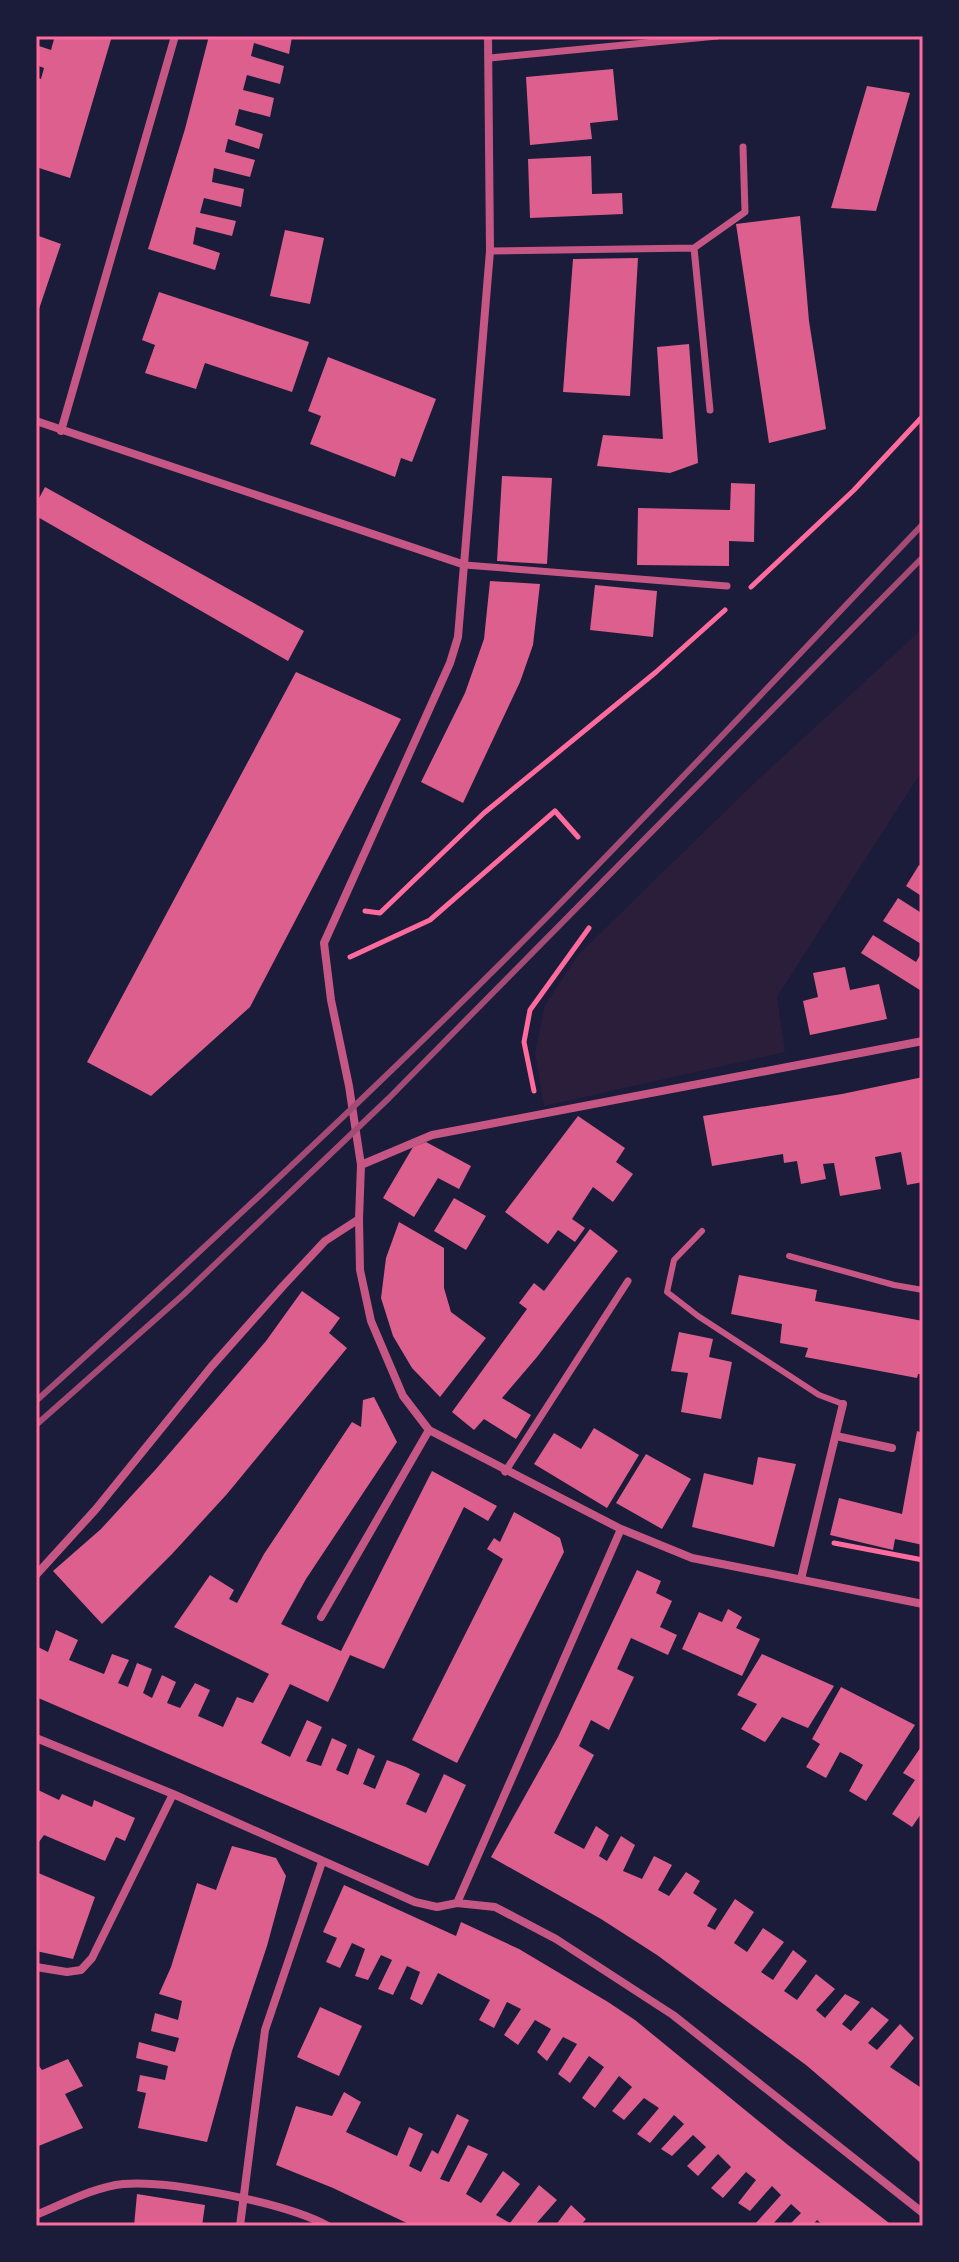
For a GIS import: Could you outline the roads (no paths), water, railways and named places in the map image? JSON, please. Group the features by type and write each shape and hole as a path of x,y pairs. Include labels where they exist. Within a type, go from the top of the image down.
{"street":[{"path":"61,431 175,36"},
{"path":"488,36 490,251 458,637 450,663 324,943 331,1000 361,1165 360,1270 371,1321 403,1396 429,1430 505,1472 621,1529 692,1558 923,1604"},
{"path":"490,58 717,36"},
{"path":"490,251 694,248 745,212 743,147"},
{"path":"694,248 710,410"},
{"path":"36,421 465,565 727,586"},
{"path":"361,1165 432,1135 923,1041"},
{"path":"36,1575 96,1509 211,1367 283,1286 325,1241 359,1219"},
{"path":"505,1472 628,1281"},
{"path":"801,1579 843,1404"},
{"path":"321,1617 429,1430"},
{"path":"836,1436 892,1448"},
{"path":"457,1903 621,1529"},
{"path":"36,1738 173,1794 415,1902 437,1907 457,1903 495,1907 556,1939 673,2015 923,2213"},
{"path":"36,1967 67,1972 81,1970 92,1958 173,1794"},
{"path":"240,2226 265,2030 322,1862"},
{"path":"36,2215 98,2190 121,2184 151,2184 244,2198 328,2226"}],"lane":[{"path":"702,1231 674,1260 667,1292 698,1316 819,1395 843,1404"},
{"path":"789,1256 923,1290"}],"railway":[{"path":"36,1401 296,1161 487,977 923,524"},
{"path":"36,1425 184,1294 389,1098 923,557"}]}
